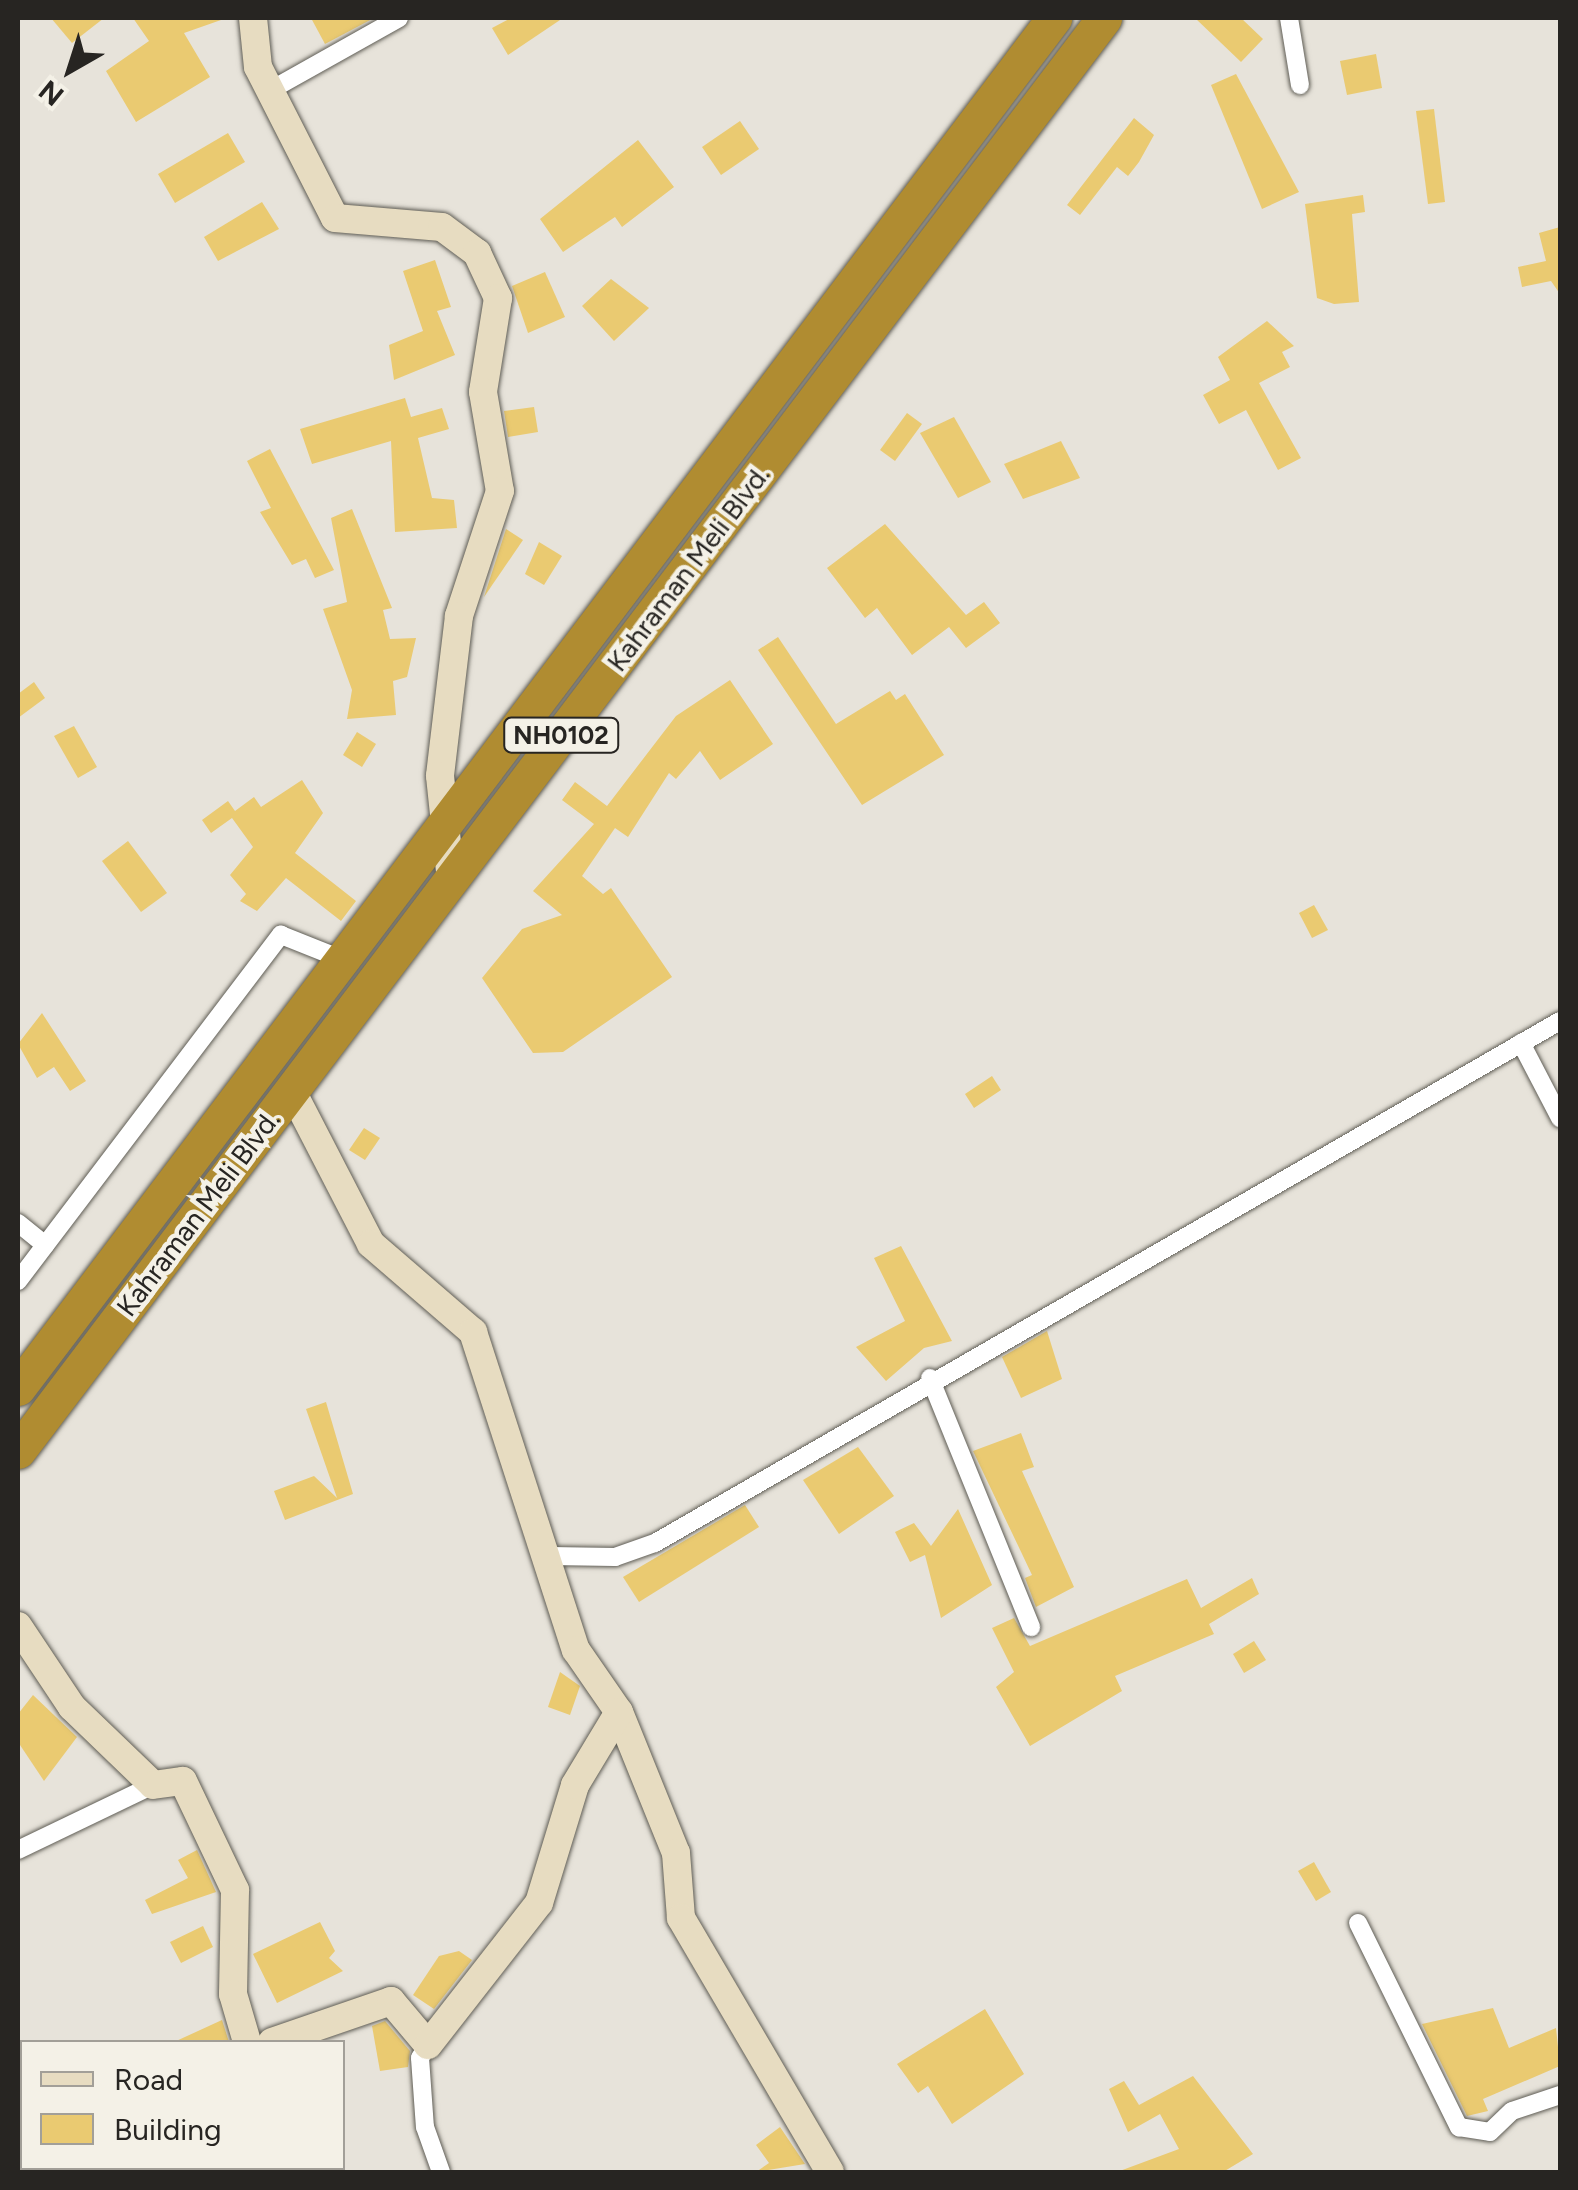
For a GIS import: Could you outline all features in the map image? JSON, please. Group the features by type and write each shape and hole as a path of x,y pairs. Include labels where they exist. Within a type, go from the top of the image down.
{"highway":[{"name":"Kahraman Meli Blvd.","path":"18,1388 1054,18"},
{"name":"Kahraman Meli Blvd.","path":"18,1451 1104,18"}],"street":[{"path":"253,18 269,91 335,218 442,227 477,252 498,298 483,392 500,492 459,616 440,834 451,880"},
{"path":"269,91 399,18"},
{"path":"1289,18 1300,85"},
{"path":"18,1281 281,935 341,960"},
{"path":"550,1556 615,1558 655,1542 930,1378 1560,1020"},
{"path":"1521,1043 1560,1118"},
{"path":"292,1090 371,1244 473,1332 550,1556 576,1650 619,1712 676,1853 682,1918 830,2172"},
{"path":"18,1223 45,1246"},
{"path":"930,1378 1031,1627"},
{"path":"18,1626 72,1707 154,1786"},
{"path":"442,2172 425,2127 420,2058 539,1903 576,1785 619,1712"},
{"path":"18,1850 154,1786 183,1781 235,1890 234,1994 246,2040"},
{"path":"1358,1923 1459,2127 1490,2132 1512,2111 1560,2094"},
{"path":"278,2040 391,2001 428,2045"}],"building":[{"path":"51,18 104,18 72,43"},
{"path":"133,18 221,20 184,33 210,77 136,122 106,71 149,41"},
{"path":"311,18 374,18 325,44"},
{"path":"511,18 563,18 508,55 492,28"},
{"path":"1195,18 1241,18 1263,39 1241,62"},
{"path":"1376,54 1382,88 1347,95 1340,61"},
{"path":"1236,74 1299,192 1262,209 1211,85"},
{"path":"1434,109 1445,202 1428,204 1416,111"},
{"path":"1134,118 1154,135 1139,162 1128,176 1117,167 1080,215 1067,205"},
{"path":"740,121 759,149 721,175 702,147"},
{"path":"228,133 245,162 175,203 158,174"},
{"path":"638,140 674,187 622,227 615,217 563,252 540,219"},
{"path":"1363,195 1365,212 1352,214 1359,302 1334,304 1317,298 1305,204"},
{"path":"262,202 279,229 218,261 204,237"},
{"path":"1560,227 1560,294 1551,281 1522,287 1518,267 1546,261 1539,233"},
{"path":"435,260 451,307 437,311 455,355 394,380 389,345 423,331 403,271"},
{"path":"545,272 565,317 528,333 512,286"},
{"path":"611,279 649,308 614,341 582,306"},
{"path":"1267,321 1294,346 1282,352 1290,367 1259,383 1301,458 1278,470 1246,410 1219,424 1203,395 1230,380 1218,357"},
{"path":"405,398 411,417 442,408 449,429 418,438 432,498 454,500 457,528 395,532 391,441 312,464 300,429"},
{"path":"534,407 538,432 508,437 504,411"},
{"path":"907,413 922,424 895,461 880,450"},
{"path":"954,417 991,482 958,498 920,433"},
{"path":"1061,441 1080,478 1023,499 1004,464"},
{"path":"270,449 334,570 315,578 306,559 292,565 260,512 271,508 247,461"},
{"path":"352,509 392,608 383,610 390,639 416,638 407,677 393,681 396,715 347,719 352,690 323,609 347,602 331,518"},
{"path":"885,524 966,615 984,602 1000,623 966,648 949,627 912,655 877,608 865,618 827,568"},
{"path":"506,529 523,540 484,597"},
{"path":"539,542 562,556 544,585 525,574"},
{"path":"778,637 836,724 890,691 896,700 905,694 944,755 862,805 758,650"},
{"path":"730,680 773,744 720,780 700,751 676,779 669,773 628,837 615,828 582,876 603,894 611,888 672,977 563,1052 533,1053 482,978 522,929 562,915 533,891 594,824 562,800 575,782 607,806 676,716"},
{"path":"34,682 45,698 18,718 18,694"},
{"path":"74,726 97,767 78,778 54,736"},
{"path":"357,732 376,744 362,767 343,755"},
{"path":"302,780 323,813 295,853 356,901 341,921 286,878 257,911 240,901 246,894 230,875 253,847 232,818 211,833 202,820 228,801 235,811 254,797 261,807"},
{"path":"128,841 167,893 141,912 102,861"},
{"path":"1314,905 1328,930 1312,938 1299,913"},
{"path":"42,1013 86,1081 70,1091 54,1067 37,1078 18,1044"},
{"path":"992,1076 1001,1090 974,1108 965,1094"},
{"path":"364,1128 380,1138 365,1160 349,1150"},
{"path":"901,1246 952,1341 924,1348 886,1381 856,1347 905,1321 874,1258"},
{"path":"1047,1331 1062,1379 1021,1398 1002,1357"},
{"path":"326,1402 353,1494 285,1520 274,1491 314,1476 337,1498 306,1409"},
{"path":"1021,1433 1034,1467 1022,1471 1074,1587 1036,1607 1025,1578 1032,1575 973,1451"},
{"path":"858,1447 894,1496 839,1534 803,1480"},
{"path":"745,1505 759,1527 639,1602 623,1577"},
{"path":"958,1509 992,1585 941,1618 925,1555 910,1562 895,1532 914,1523 931,1546"},
{"path":"1252,1578 1259,1594 1209,1624 1214,1634 1115,1676 1122,1691 1030,1746 996,1687 1014,1672 992,1628 1014,1618 1030,1646 1187,1579 1201,1608"},
{"path":"1254,1641 1266,1660 1244,1673 1233,1654"},
{"path":"560,1672 580,1686 570,1715 548,1707"},
{"path":"33,1695 77,1737 44,1781 18,1742 18,1714"},
{"path":"197,1850 216,1892 152,1914 145,1900 188,1878 178,1860"},
{"path":"1314,1862 1331,1892 1316,1901 1298,1871"},
{"path":"320,1922 335,1951 329,1958 343,1971 277,2003 253,1954"},
{"path":"203,1926 213,1947 181,1963 170,1942"},
{"path":"459,1951 472,1960 434,2009 413,1995 439,1956"},
{"path":"1493,2008 1509,2048 1556,2028 1560,2066 1483,2099 1488,2111 1467,2116 1422,2024"},
{"path":"985,2009 1024,2074 952,2124 928,2086 918,2093 897,2064"},
{"path":"222,2020 228,2040 178,2040"},
{"path":"385,2021 410,2051 408,2067 380,2071 372,2026"},
{"path":"1193,2076 1253,2154 1223,2172 1117,2172 1179,2149 1160,2114 1128,2132 1109,2089 1124,2081 1139,2105"},
{"path":"780,2127 805,2164 756,2172 769,2163 756,2145"}]}
